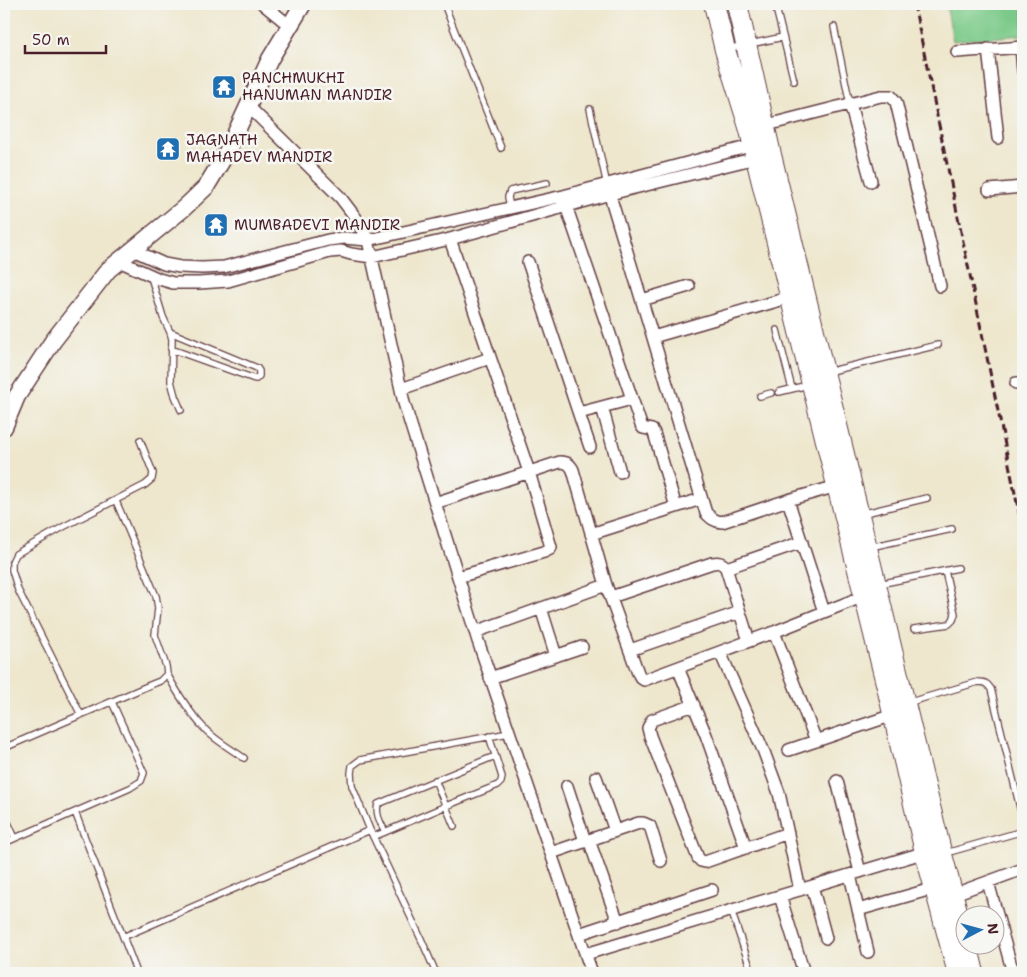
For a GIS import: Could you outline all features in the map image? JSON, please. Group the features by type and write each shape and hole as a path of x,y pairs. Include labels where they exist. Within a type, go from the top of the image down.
{"highway":[{"path":"714,4 725,50 761,143 816,377 837,486 873,590"},
{"path":"724,4 732,31 746,45"},
{"path":"737,4 746,45 761,143 791,297 868,548 873,590 899,709 936,851 942,894 958,973"},
{"path":"942,894 954,917"},
{"path":"969,954 974,973"}],"street":[{"path":"264,4 290,26"},
{"path":"4,426 17,396 53,340 108,270 184,208 206,187 227,152 270,59 303,4"},
{"path":"957,52 1022,47 1023,71"},
{"path":"988,49 998,138"},
{"path":"119,261 173,283 228,281 330,252 340,251 372,257 450,239 565,201 608,190 761,143 850,104 881,96 891,96 896,102 940,286"},
{"path":"850,104 871,181"},
{"path":"248,106 340,197 356,218 368,240 404,403 490,678 592,973"},
{"path":"988,190 1023,187"},
{"path":"608,190 701,499 710,518 722,522 837,486"},
{"path":"133,250 164,264 180,267 224,267 328,240 344,238 368,240 510,208 565,201"},
{"path":"565,201 640,425 643,428 652,430 654,433 676,507"},
{"path":"450,239 529,472 551,547 544,552 458,577"},
{"path":"528,262 590,447"},
{"path":"1023,263 1023,270"},
{"path":"642,300 689,286"},
{"path":"653,337 791,297"},
{"path":"401,389 490,358"},
{"path":"578,413 632,399"},
{"path":"602,407 620,472"},
{"path":"435,503 560,462 570,465 606,585 638,673 644,680 774,632 873,590"},
{"path":"591,534 701,499"},
{"path":"788,500 824,612"},
{"path":"726,568 802,542"},
{"path":"611,598 719,562 726,568 749,641"},
{"path":"475,632 606,585"},
{"path":"541,608 556,656"},
{"path":"630,650 740,612"},
{"path":"774,632 816,741"},
{"path":"490,678 582,647"},
{"path":"720,652 764,752 779,793 800,890"},
{"path":"678,668 706,735 746,848"},
{"path":"694,705 652,720 648,728 698,858 701,862 705,862 788,833"},
{"path":"789,750 899,709"},
{"path":"596,777 615,831"},
{"path":"837,781 855,873 858,910 868,952"},
{"path":"567,786 618,922"},
{"path":"551,853 638,823 643,823 650,826 661,861"},
{"path":"586,954 855,873 936,851"},
{"path":"858,910 942,894 988,882 1023,869"},
{"path":"988,882 1013,973"},
{"path":"812,886 826,938"},
{"path":"579,934 712,890"},
{"path":"780,896 804,973"}],"lane":[{"path":"444,4 501,148"},
{"path":"775,4 794,81"},
{"path":"834,27 850,104"},
{"path":"725,50 783,37"},
{"path":"590,109 608,190"},
{"path":"510,208 508,197 510,191 547,183"},
{"path":"150,275 172,339 171,381 181,410"},
{"path":"778,330 792,389"},
{"path":"170,332 257,368 260,371 259,376 256,379 252,378 171,349"},
{"path":"779,392 792,389 816,377 938,345"},
{"path":"760,396 772,393"},
{"path":"81,715 18,590 12,570 12,562 16,554 62,527 145,486 152,479 153,473 140,440"},
{"path":"859,514 927,498"},
{"path":"116,501 156,596 158,608 155,635 167,674 182,700 203,728 244,758"},
{"path":"868,548 952,529"},
{"path":"873,590 958,568"},
{"path":"914,629 949,624 954,620 955,614 945,571"},
{"path":"4,748 160,681 167,674"},
{"path":"899,709 978,682 988,684 991,689 1023,820"},
{"path":"4,843 130,788 141,781 144,773 112,702"},
{"path":"436,973 373,837 352,786 352,766 360,760 509,733"},
{"path":"373,837 498,785 502,777 489,736"},
{"path":"385,832 377,813 378,804 495,756"},
{"path":"435,780 454,826"},
{"path":"75,812 137,973"},
{"path":"4,814 15,838"},
{"path":"123,937 370,830"},
{"path":"936,851 1023,831"},
{"path":"731,910 752,973"}],"green space":[{"path":"946,4 1023,4 1023,35 953,41"}],"railway":[{"path":"914,4 1023,532"}],"place":[{"name":"PANCHMUKHI HANUMAN MANDIR","path":"224,87"},
{"name":"JAGNATH MAHADEV MANDIR","path":"168,149"},
{"name":"MUMBADEVI MANDIR","path":"216,225"}]}
